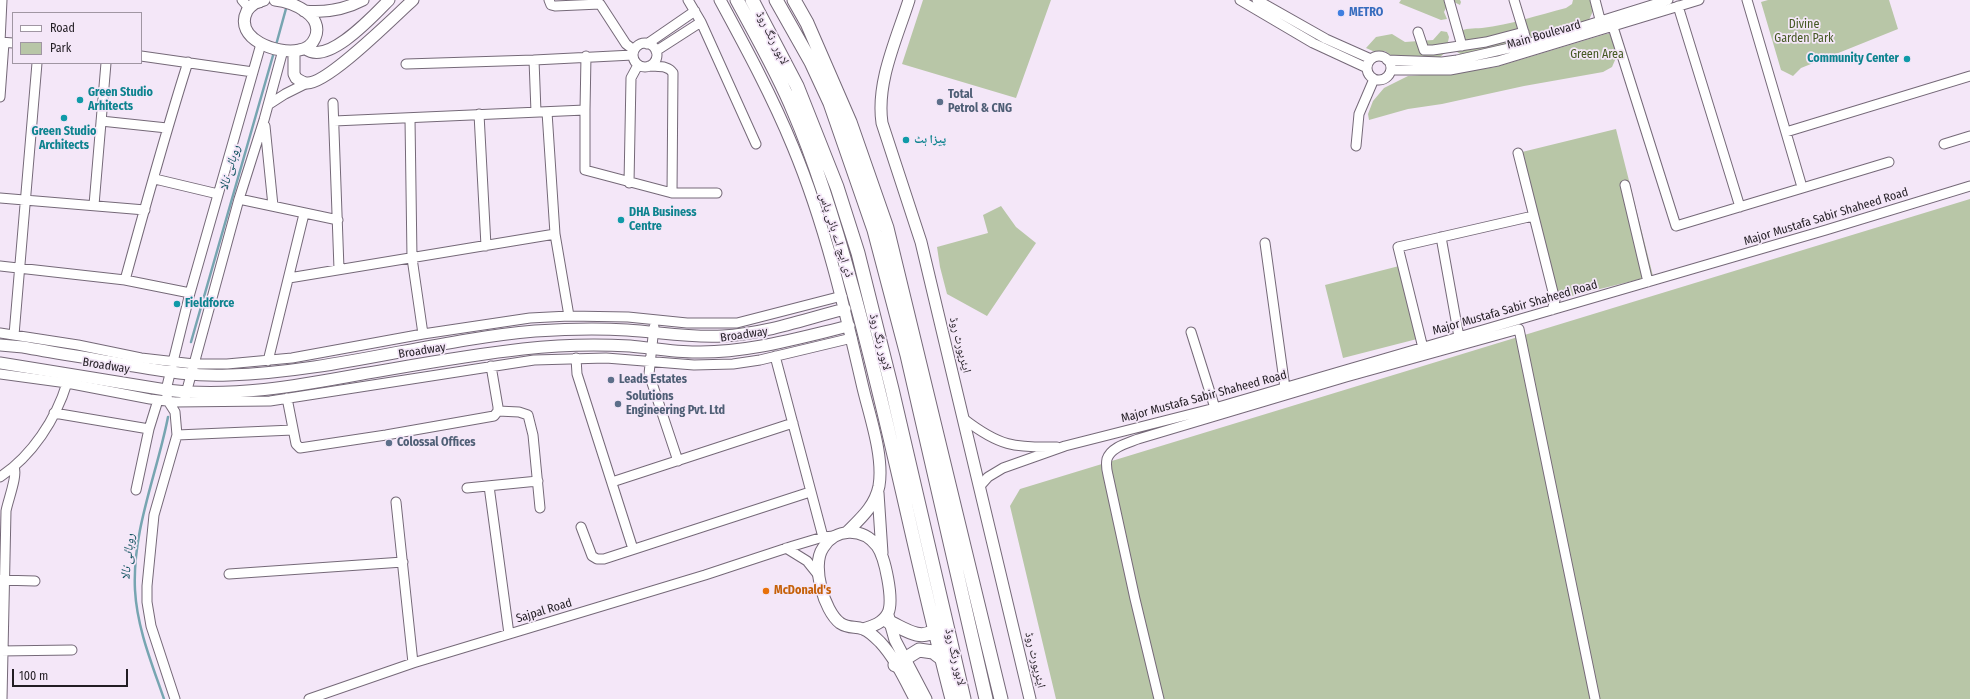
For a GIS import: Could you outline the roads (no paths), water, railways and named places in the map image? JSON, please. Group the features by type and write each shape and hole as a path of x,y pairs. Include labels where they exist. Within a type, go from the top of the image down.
{"highway":[{"path":"737,0 775,71 794,112 822,187 866,339 934,630 952,699"},
{"name":"لاہور رنگ روڈ","path":"752,0 797,86 837,187 858,253 892,389 964,699"},
{"name":"لاہور رنگ روڈ","path":"776,0 811,62 830,103 874,230 905,348 986,699"},
{"path":"794,0 807,23 850,122 887,228 1001,699"},
{"path":"889,617 922,636 929,634 934,630"},
{"path":"900,662 919,650 933,652 941,658"}],"main road":[{"path":"275,0 291,4 304,11 312,18 316,27 314,41 306,49"},
{"path":"304,11 320,12 334,10 362,0"},
{"path":"255,2 245,16 244,27 250,36 261,44 289,51 306,49 315,53 334,48 389,0"},
{"path":"289,51 296,78 307,83 324,76 344,62 413,0"},
{"name":"ڈی ایچ اے بائی پاس","path":"720,0 764,84 793,148 820,225 842,296 880,464 878,492"},
{"name":"ایئرپورٹ روڈ","path":"909,0 887,71 881,115 885,134 921,242 1030,699"},
{"name":"Broadway","path":"0,345 171,367 191,375 269,373 516,333 590,329 628,330 704,336 733,335 757,331 845,309"},
{"name":"Broadway","path":"0,363 167,396 185,398 284,388 524,349 578,346 651,348 695,352 743,350 849,326"},
{"path":"847,532 869,509 878,492"},
{"path":"878,492 880,504 882,555 890,601 889,617 892,634 900,662 916,699"},
{"path":"882,555 876,545 869,538 859,534 847,532 828,537 819,555 819,576 827,604 834,618 851,628 863,629 878,624 889,617"},
{"path":"863,629 880,642 900,662 926,699"}],"street":[{"path":"0,97 9,43 0,42 2,0"},
{"path":"549,0 551,5 567,2 600,4 626,44 634,52 634,61 638,65 666,67 671,69 673,73 672,193"},
{"path":"688,0 701,22 756,144"},
{"path":"1240,0 1313,43 1369,63"},
{"path":"1257,0 1369,63"},
{"path":"1449,0 1462,46"},
{"path":"1514,0 1527,44"},
{"path":"1595,0 1602,30"},
{"name":"Main Boulevard","path":"1387,60 1450,65 1527,44 1668,0"},
{"name":"Main Boulevard","path":"1391,70 1498,61 1699,0"},
{"path":"1746,0 1802,187"},
{"path":"1678,6 1740,207"},
{"path":"406,64 534,60 634,52 642,44 647,44 695,11"},
{"path":"656,51 701,22"},
{"path":"1613,27 1676,226 1889,162"},
{"path":"1418,32 1424,50 1449,48 1486,42 1524,32"},
{"path":"175,699 151,626 146,586 154,515 177,435 175,412 167,396 171,367 190,293 261,44"},
{"path":"647,44 654,47 657,57 654,63 649,66"},
{"path":"1449,48 1450,65"},
{"path":"175,412 185,398 240,199 268,106 289,51"},
{"path":"142,56 252,72"},
{"path":"586,56 585,170 672,193 717,193"},
{"path":"1379,56 1387,60 1391,70 1385,78 1374,79 1368,75 1369,63 1379,56"},
{"path":"534,60 536,112"},
{"path":"125,280 144,210 155,179 167,128 188,62"},
{"path":"14,335 37,64"},
{"path":"94,205 106,64"},
{"path":"629,182 631,78 638,65"},
{"path":"1786,132 1970,76"},
{"path":"1356,146 1360,114 1374,79"},
{"path":"268,106 284,94 307,83"},
{"path":"333,104 339,269"},
{"path":"334,121 410,119 479,114 585,110"},
{"path":"547,112 556,234 569,316"},
{"path":"479,114 486,246"},
{"path":"410,119 412,258 423,334"},
{"path":"264,120 273,206"},
{"path":"101,121 167,128"},
{"path":"1944,144 1970,136"},
{"path":"1518,154 1555,300 1552,310"},
{"path":"155,179 218,194"},
{"path":"1625,186 1648,282"},
{"name":"Major Mustafa Sabir Shaheed Road","path":"1065,446 1215,408 1285,388 1826,230 1970,186"},
{"path":"0,198 144,210"},
{"path":"240,199 304,214 338,220"},
{"path":"268,362 304,214"},
{"path":"1423,348 1398,247 1533,216"},
{"path":"289,278 556,234"},
{"path":"1442,237 1459,337"},
{"path":"1264,243 1285,388"},
{"path":"0,266 125,280 190,293"},
{"path":"0,333 171,367 194,364 268,362 423,334 530,318 569,316 628,317 709,324 744,322 842,296"},
{"path":"655,320 649,361 649,374 678,461"},
{"path":"1159,699 1135,599 1108,475 1107,460 1111,454 1117,448 1138,439 1346,377 1519,329 1595,699"},
{"path":"1191,332 1215,408"},
{"path":"185,398 242,402 287,398 534,360 576,358 718,365 760,360 852,338"},
{"path":"775,356 810,492 828,537"},
{"path":"576,358 577,374 633,549"},
{"path":"287,398 296,444 300,448 305,448 494,416 498,411 490,366"},
{"path":"0,374 67,383 158,400 167,396"},
{"path":"0,477 14,467 34,446 54,413 67,383"},
{"path":"136,490 149,429 158,400"},
{"path":"498,411 519,412 528,415 533,435 540,508"},
{"path":"54,413 149,429"},
{"path":"964,419 985,435 1012,446 1029,448 1065,446"},
{"path":"612,482 793,423"},
{"path":"177,435 293,430"},
{"path":"980,486 988,477 1003,468 1065,446"},
{"path":"1,695 3,511 16,475 14,467"},
{"path":"467,488 538,481"},
{"path":"489,486 509,634"},
{"path":"581,527 592,556 597,559 604,559 810,492"},
{"path":"396,502 413,663"},
{"name":"Sajpal Road","path":"309,699 413,663 705,575 786,548 828,537"},
{"path":"786,548 807,561 819,576"},
{"path":"229,574 403,562"},
{"path":"2,581 35,581"},
{"path":"1,651 72,650"}],"waterway":[{"name":"روہائی نالا","path":"276,45 287,5"},
{"name":"روہائی نالا","path":"191,342 274,52"},
{"name":"روہائی نالا","path":"164,699 142,632 136,604 135,568 141,524 168,417"}],"place":[{"name":"METRO","path":"1341,13"},
{"name":"Community Center","path":"1907,59"},
{"name":"Green Studio Arhitects","path":"80,100"},
{"name":"Total Petrol & CNG","path":"940,102"},
{"name":"Green Studio Architects","path":"64,118"},
{"name":"پیزا ہٹ","path":"906,140"},
{"name":"DHA Business Centre","path":"621,220"},
{"name":"Fieldforce","path":"177,304"},
{"name":"Leads Estates","path":"611,380"},
{"name":"Solutions Engineering Pvt. Ltd","path":"618,404"},
{"name":"Colossal Offices","path":"389,443"},
{"name":"McDonald's","path":"766,591"}],"park label":[{"name":"Divine Garden Park","path":"1804,32"},
{"name":"Green Area","path":"1597,55"}]}
